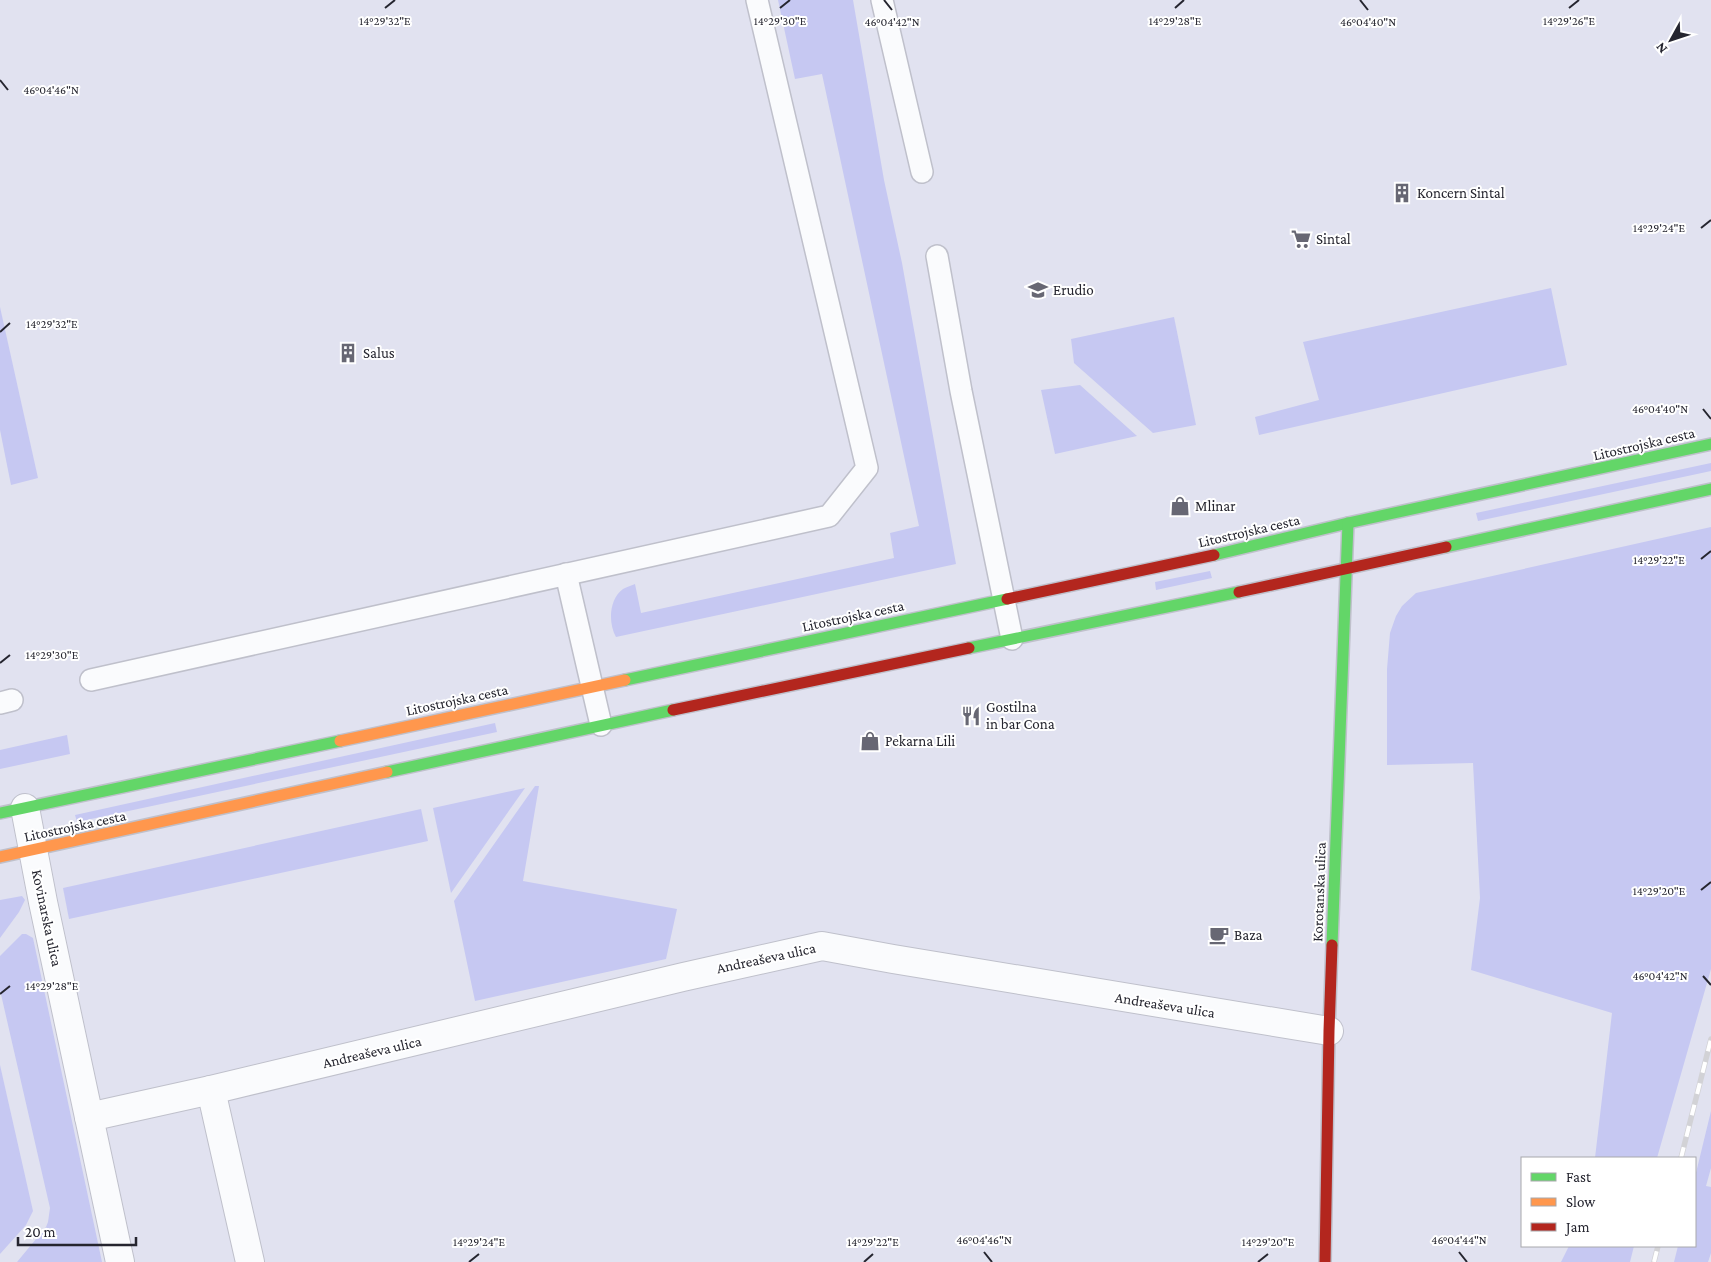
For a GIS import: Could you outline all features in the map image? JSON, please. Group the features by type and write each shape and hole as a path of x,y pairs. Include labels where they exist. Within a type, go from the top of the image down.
{"main road":[{"name":"Litostrojska cesta","path":"12,810 1223,553 1348,523 1444,508 1711,444"},
{"name":"Litostrojska cesta","path":"0,857 601,725 1213,598 1451,542 1711,490"},
{"name":"Korotanska ulica","path":"1325,1262 1328,1032 1348,523"}],"street":[{"name":"Kovinarska ulica","path":"12,810 33,850 120,1262"},
{"name":"Andreaševa ulica","path":"211,1090 683,976 822,946 893,960 1328,1032"},
{"path":"89,1117 211,1090 250,1262"}],"lane":[{"path":"91,680 829,516 867,468 757,0"},
{"path":"882,0 922,172"},
{"path":"937,256 961,391 1012,639"},
{"path":"566,574 601,725"}],"shaded area":[{"path":"778,0 853,0 884,180 902,263 956,564 616,637 611,618 615,599 623,589 635,584 641,613 894,558 890,533 919,526 822,74 795,79"},
{"path":"1551,288 1567,365 1259,435 1255,417 1319,400 1303,342"},
{"path":"0,307 38,478 11,485 0,430"},
{"path":"1174,317 1196,425 1153,433 1074,363 1071,339"},
{"path":"1080,385 1137,436 1055,454 1041,390"},
{"path":"1711,463 1711,471 1478,521 1476,513"},
{"path":"1711,527 1711,969 1657,1157 1595,1157 1612,1013 1471,970 1480,898 1473,763 1387,765 1387,669 1390,633 1402,606 1416,593"},
{"path":"1210,571 1212,578 1156,590 1155,582"},
{"path":"495,723 497,732 77,822 75,815"},
{"path":"67,735 70,754 0,769 0,750"},
{"path":"535,786 539,786 523,881 677,909 666,959 475,1001 454,901"},
{"path":"525,788 451,893 433,808"},
{"path":"421,809 428,841 69,919 63,888"},
{"path":"22,896 25,900 19,912 0,938 0,900"},
{"path":"22,934 33,938 102,1262 17,1262 46,1227 50,1208 0,990 0,956"},
{"path":"0,1065 33,1211 26,1225 0,1254"},
{"path":"1711,1111 1711,1168 1706,1186 1711,1187 1711,1253 1708,1262 1674,1262 1678,1247 1696,1247 1696,1173"},
{"path":"1568,1247 1634,1247 1630,1262 1561,1262"}],"railway":[{"path":"1681,1157 1711,1039"},
{"path":"1654,1262 1658,1247"}],"traffic: fast":[{"path":"1214,555 1348,523 1711,444"},
{"path":"1446,547 1711,489"},
{"path":"1332,945 1348,523"},
{"path":"969,648 1239,592"},
{"path":"625,680 1007,599"},
{"path":"387,772 673,710"},
{"path":"0,813 340,741"}],"traffic: slow":[{"path":"340,741 625,680"},
{"path":"0,857 387,772"}],"traffic: jam":[{"path":"1239,592 1446,547"},
{"path":"1007,599 1214,555"},
{"path":"673,710 969,648"},
{"path":"1325,1262 1332,945"}],"place":[{"name":"Koncern Sintal","path":"1402,193"},
{"name":"Sintal","path":"1301,239"},
{"name":"Erudio","path":"1038,290"},
{"name":"Salus","path":"348,353"},
{"name":"Mlinar","path":"1180,506"},
{"name":"Gostilna in bar Cona","path":"971,716"},
{"name":"Pekarna Lili","path":"870,741"},
{"name":"Baza","path":"1219,935"}]}
